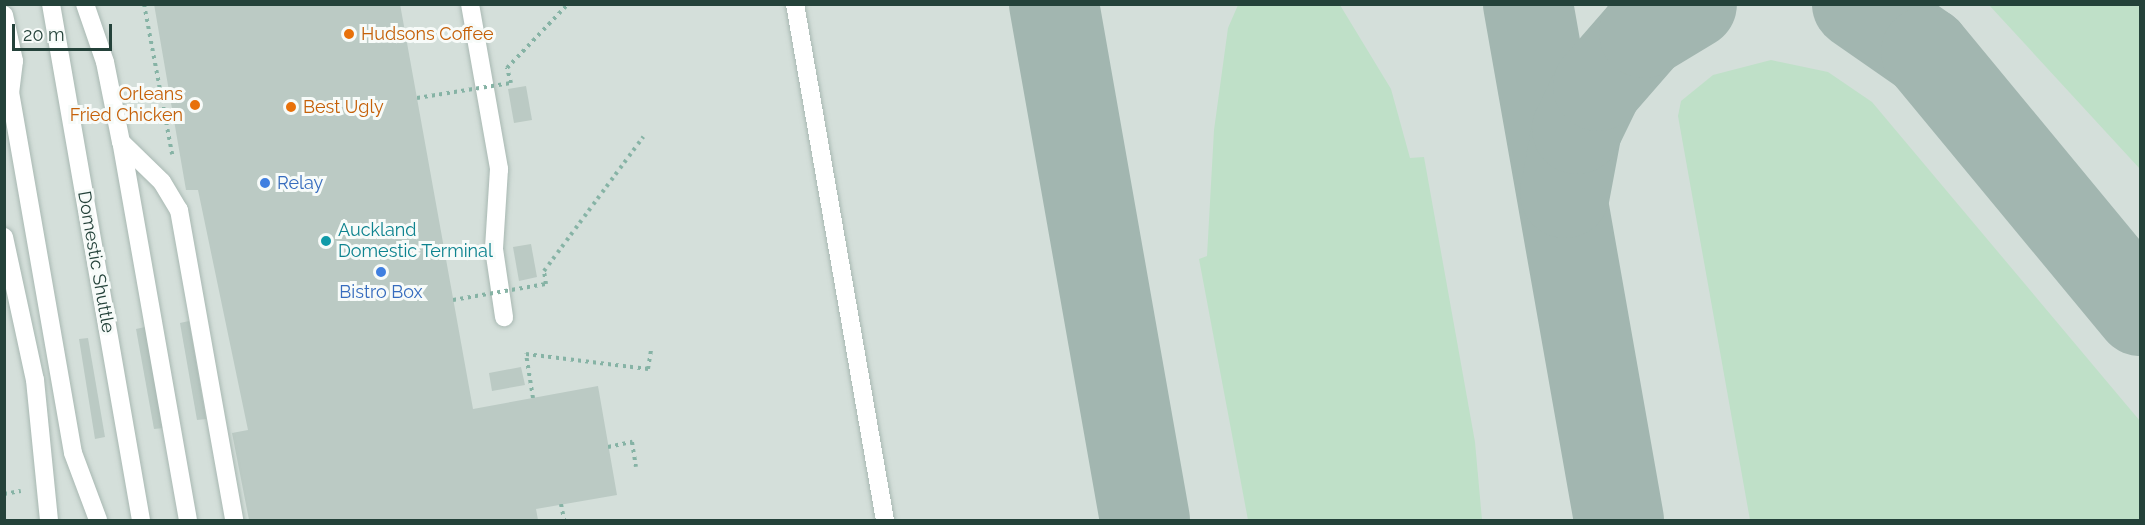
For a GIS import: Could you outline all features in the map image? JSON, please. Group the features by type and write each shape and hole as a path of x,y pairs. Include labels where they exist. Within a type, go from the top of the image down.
{"lane":[{"name":"Domestic Shuttle","path":"51,4 141,520"},
{"path":"85,4 105,62 121,142 188,520"},
{"path":"470,4 499,170 494,249 504,317"},
{"path":"795,4 885,520"},
{"path":"4,15 14,61 10,92 73,453 98,520"},
{"path":"121,142 162,182 178,210 234,520"},
{"path":"4,237 35,380 48,517"}],"path":[{"path":"417,98 511,83 507,68 568,4"},
{"path":"453,300 546,284 544,271 643,137"},
{"path":"533,398 526,354 648,369 651,350"},
{"path":"608,447 632,442 636,467"},
{"path":"561,504 564,520"}],"shaded area":[{"path":"4,5 2140,5 2140,520 5,520"}],"green space":[{"path":"1238,5 1340,5 1391,89 1410,158 1424,157 1475,442 1482,520 1248,520 1199,259 1207,256 1214,130 1228,28"},
{"path":"1989,5 2140,5 2140,169"},
{"path":"1771,60 1828,72 1872,102 2140,421 2140,520 1750,520 1678,116 1681,101 1713,75"}],"building":[{"name":"Auckland Domestic Terminal","path":"154,4 400,4 473,409 598,386 617,495 536,509 538,520 249,520 232,433 248,430 198,190 186,190"},
{"path":"526,86 532,120 514,123 508,89"},
{"path":"531,244 537,277 519,281 513,247"},
{"path":"189,321 206,419 197,420 180,323"},
{"path":"145,327 164,428 154,429 136,329"},
{"path":"88,338 105,437 95,439 79,339"},
{"path":"521,367 525,385 492,391 489,373"}],"taxiway":[{"path":"1054,4 1145,520"},
{"path":"1528,4 1619,520"},
{"path":"1565,193 1577,129 1598,86 1644,33 1692,4"},
{"path":"1857,4 1926,52 2140,311"}],"place":[{"name":"Hudsons Coffee","path":"349,34"},
{"name":"Orleans Fried Chicken","path":"195,105"},
{"name":"Best Ugly","path":"291,107"},
{"name":"Relay","path":"265,183"},
{"name":"Auckland Domestic Terminal","path":"326,241"},
{"name":"Bistro Box","path":"381,272"}]}
